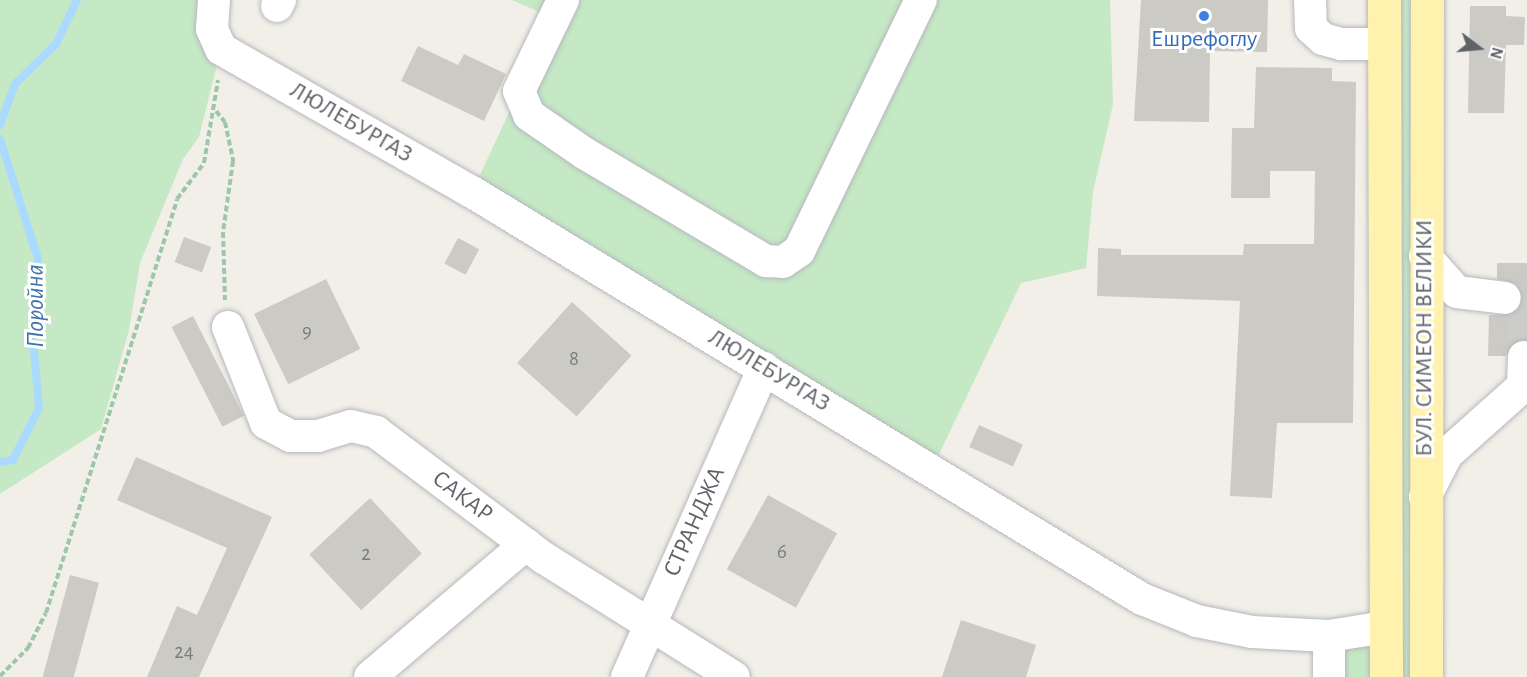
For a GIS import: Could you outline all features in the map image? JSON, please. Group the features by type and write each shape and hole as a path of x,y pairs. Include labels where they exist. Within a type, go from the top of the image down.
{"main road":[{"name":"БУЛ. СИМЕОН ВЕЛИКИ","path":"1384,0 1386,677"},
{"name":"БУЛ. СИМЕОН ВЕЛИКИ","path":"1426,677 1427,0"}],"street":[{"path":"214,0 212,29 221,49"},
{"path":"563,0 519,91 529,115 584,153 766,261 783,262 799,251 921,0"},
{"path":"1310,0 1311,28 1323,39 1341,44 1384,44"},
{"name":"ЛЮЛЕБУРГАЗ","path":"221,49 472,192 1142,599 1197,621 1241,630 1329,636 1386,627"},
{"path":"1425,256 1457,292 1505,298"},
{"name":"САКАР","path":"228,327 266,423 290,436 318,436 351,426 376,432 526,544 649,625 734,677"},
{"path":"1425,497 1447,454 1523,386 1524,357"},
{"name":"СТРАНДЖА","path":"627,677 764,368"},
{"path":"370,677 526,544"},
{"path":"1329,636 1329,677"}],"path":[{"path":"0,676 28,648 46,613 177,199 204,162 216,110 221,49"},
{"path":"216,110 225,122 233,161 223,231 228,327"}],"green space":[{"path":"0,0 214,0 221,49 199,137 183,159 140,263 129,330 101,429 0,494"},
{"path":"512,0 1110,0 1113,104 1093,192 1086,268 1021,283 931,471 472,192 553,18"},
{"path":"1400,0 1420,0 1420,677 1400,677"},
{"path":"1386,627 1386,677 1329,677 1329,636"}],"building":[{"path":"1141,0 1268,0 1267,52 1210,51 1209,122 1134,121"},
{"path":"1470,6 1506,6 1506,16 1525,17 1524,45 1506,45 1504,113 1468,113"},
{"path":"418,46 458,65 464,54 506,74 484,121 401,81"},
{"path":"1256,67 1332,68 1332,81 1356,82 1353,423 1277,423 1272,498 1230,496 1240,301 1097,296 1098,248 1121,249 1121,255 1243,255 1244,244 1314,244 1315,171 1270,171 1270,198 1231,198 1232,128 1254,128"},
{"path":"184,237 211,247 202,272 175,262"},
{"path":"458,238 479,249 466,275 444,264"},
{"path":"1497,263 1527,263 1527,340 1515,341 1506,356 1488,356 1489,315 1513,314 1523,300 1516,284 1497,279"},
{"path":"326,279 360,349 288,384 254,314"},
{"path":"572,302 631,356 577,416 517,363"},
{"path":"193,316 244,416 222,427 172,327"},
{"path":"979,425 1023,445 1013,466 969,447"},
{"path":"136,457 272,517 199,677 147,677 177,606 197,615 227,548 117,500"},
{"path":"768,495 837,533 796,608 727,569"},
{"path":"370,498 422,554 361,610 309,555"},
{"path":"70,575 99,583 74,677 43,677"},
{"path":"961,620 1036,645 1026,677 942,677"}],"waterway":[{"name":"Поройна","path":"0,125 15,84 56,44 77,0"},
{"name":"Поройна","path":"0,139 38,259 33,340 39,408 13,460 0,462"}],"tunnel":[{"path":"1505,298 1525,314 1524,357"}],"place":[{"name":"Ешрефоглу","path":"1204,16"}]}
